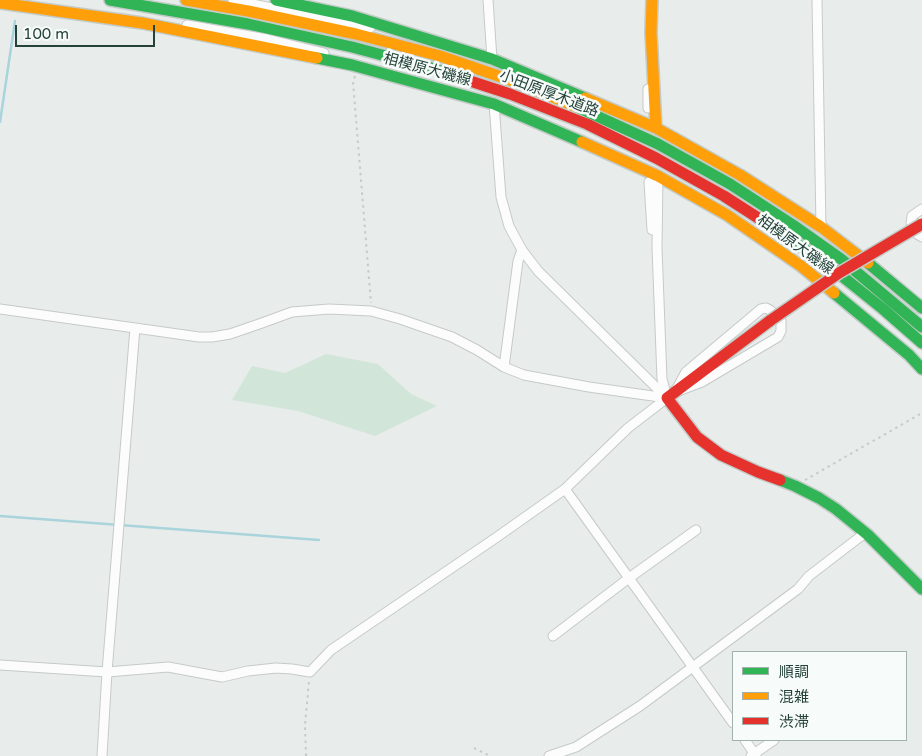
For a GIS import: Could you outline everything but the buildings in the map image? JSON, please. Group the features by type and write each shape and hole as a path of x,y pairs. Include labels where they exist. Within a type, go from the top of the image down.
{"main road":[{"name":"小田原厚木道路","path":"110,0 248,24 352,47 445,72 510,94 587,124 707,186 785,234 832,268 922,343"},
{"name":"小田原厚木道路","path":"186,0 356,34 440,56 513,81 591,112 658,144 730,184 793,224 841,259 922,327"},
{"name":"相模原大磯線","path":"276,0 352,16 492,59 656,128 740,174 821,227 922,308"},
{"path":"652,0 651,33 656,128"},
{"name":"相模原大磯線","path":"0,3 142,23 358,67 494,104 636,165 654,179 727,215 801,266 909,355 922,369"},
{"path":"918,226 839,273 771,320 671,395 697,437 721,455 819,498 865,533 922,589"}],"street":[{"path":"233,0 375,29 387,27"},
{"path":"488,0 492,59"},
{"path":"817,0 821,227"},
{"path":"142,23 170,22 267,39 388,69 399,78"},
{"path":"648,108 651,33"},
{"path":"494,104 501,197 508,226 522,250 538,271 671,395"},
{"path":"654,179 662,379 671,395"},
{"path":"918,226 912,222 912,216 922,209"},
{"path":"918,226 917,234 922,238"},
{"path":"862,258 918,226"},
{"path":"504,367 518,262 522,250"},
{"path":"0,665 107,672 168,667 222,677 248,671 276,668 310,672 331,650 565,489 628,428 671,395 702,382 778,338 781,331 781,321 770,310 766,308 760,309 686,372 671,395"},
{"path":"0,309 198,337 212,337 238,331 292,312 329,309 371,310 452,337 504,367 524,375 589,387 671,395"},
{"path":"102,756 135,328"},
{"path":"565,489 732,722"},
{"path":"553,636 696,530"},
{"path":"549,756 576,747 640,706 798,589 809,576 865,533"},
{"path":"746,741 754,755 773,741"}],"path":[{"path":"358,67 353,82 371,310"},
{"path":"795,486 922,413"},
{"path":"306,756 305,726 310,672"},
{"path":"474,748 490,756"}],"green space":[{"path":"326,354 378,364 411,394 437,406 375,436 298,411 232,400 252,366 285,373"}],"waterway":[{"path":"0,122 15,21"},
{"path":"0,516 319,540"}],"traffic: fast":[{"path":"110,0 248,24 352,47 435,69 461,78"},
{"path":"276,0 352,16 492,59 585,98"},
{"path":"317,58 352,65 494,104 582,142"},
{"path":"577,107 658,144 730,184 841,259 922,327"},
{"path":"766,223 832,268 922,343"},
{"path":"868,263 922,308"},
{"path":"834,293 909,355 922,369"},
{"path":"780,480 819,498 836,509 868,535 922,589"}],"traffic: slow":[{"path":"186,0 356,34 440,56 513,81 577,107"},
{"path":"652,0 651,33 656,128"},
{"path":"0,3 142,23 317,58"},
{"path":"585,98 656,128 740,175 821,227 868,263"},
{"path":"582,142 658,176 727,215 801,266 834,293"}],"traffic: jam":[{"path":"461,78 510,94 587,124 656,158 724,196 766,223"},
{"path":"771,320 839,273 922,224"},
{"path":"771,320 667,398 697,437 721,455 780,480"}]}
